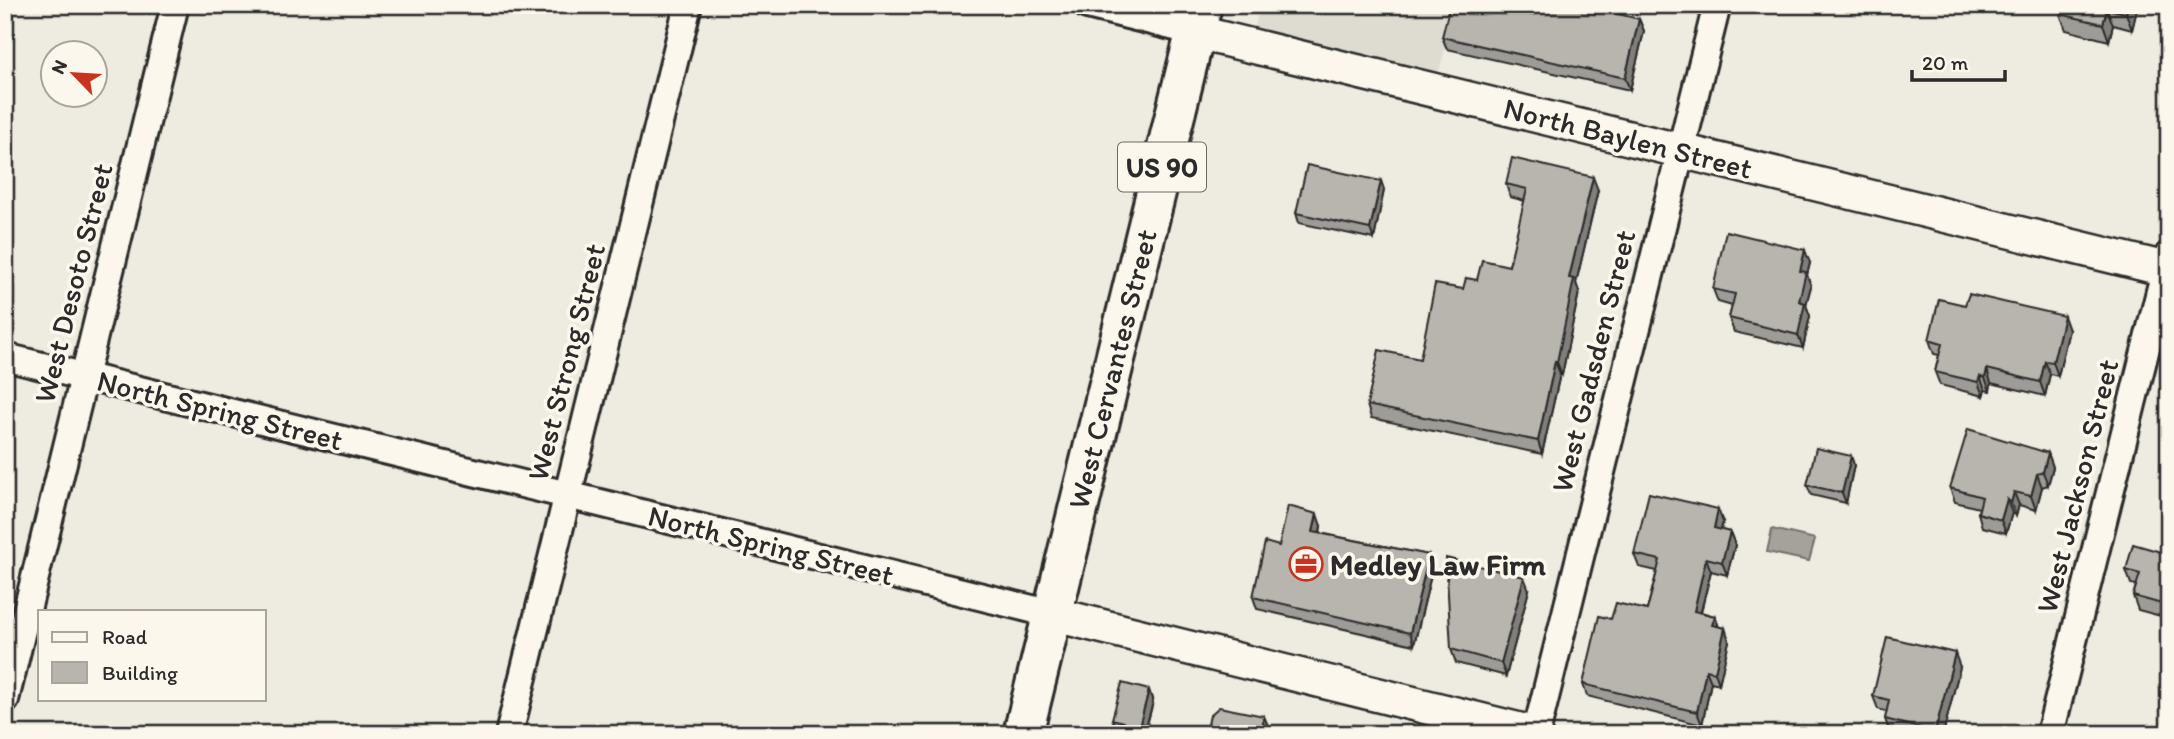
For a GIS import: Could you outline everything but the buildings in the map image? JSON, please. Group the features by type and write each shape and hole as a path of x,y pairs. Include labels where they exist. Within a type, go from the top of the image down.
{"main road":[{"name":"West Cervantes Street","path":"1023,734 1198,19"}],"street":[{"name":"West Desoto Street","path":"5,699 175,5"},
{"name":"West Strong Street","path":"509,734 688,5"},
{"name":"North Baylen Street","path":"1087,5 1198,19 1680,151 2168,265"},
{"name":"West Gadsden Street","path":"1536,734 1717,5"},
{"name":"West Jackson Street","path":"2050,734 2168,265"},
{"name":"North Spring Street","path":"5,357 1536,734"}],"shaded area":[{"path":"1260,5 1457,5 1438,75 1254,30"},
{"path":"1772,529 1815,539 1809,561 1767,552"}],"place":[{"name":"Medley Law Firm","path":"1306,564"}]}
